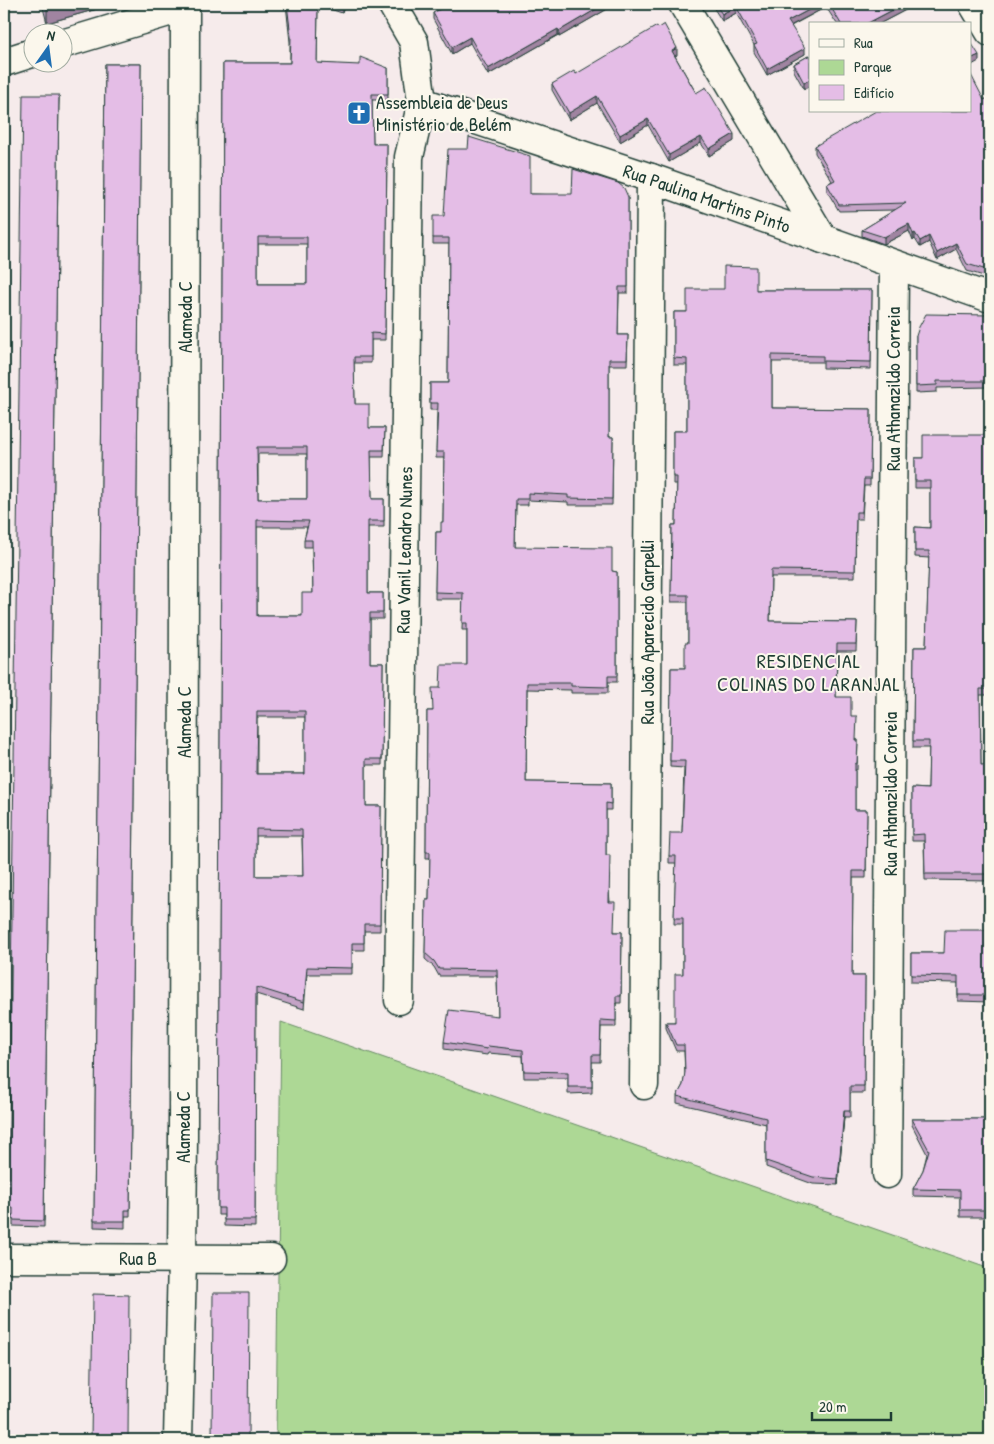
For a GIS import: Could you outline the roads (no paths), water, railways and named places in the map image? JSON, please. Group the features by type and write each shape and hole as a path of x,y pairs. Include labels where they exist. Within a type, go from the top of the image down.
{"street":[{"path":"392,4 414,42 422,102"},
{"path":"682,4 823,239"},
{"path":"973,4 990,32"},
{"path":"72,41 185,5"},
{"name":"Alameda C","path":"178,1440 182,1258 185,5"},
{"path":"4,62 22,56"},
{"name":"Rua Paulina Martins Pinto","path":"422,102 650,178 990,298"},
{"name":"Rua Vanil Leandro Nunes","path":"399,1000 409,157 422,102"},
{"name":"Rua João Aparecido Garpelli","path":"644,1085 650,178"},
{"name":"Rua Athanazildo Correia","path":"887,1174 894,265"},
{"name":"Rua B","path":"4,1258 272,1258"}],"place":[{"name":"Assembleia de Deus Ministério de Belém","path":"359,113"}],"district":[{"name":"RESIDENCIAL COLINAS DO LARANJAL","path":"809,672"}]}
